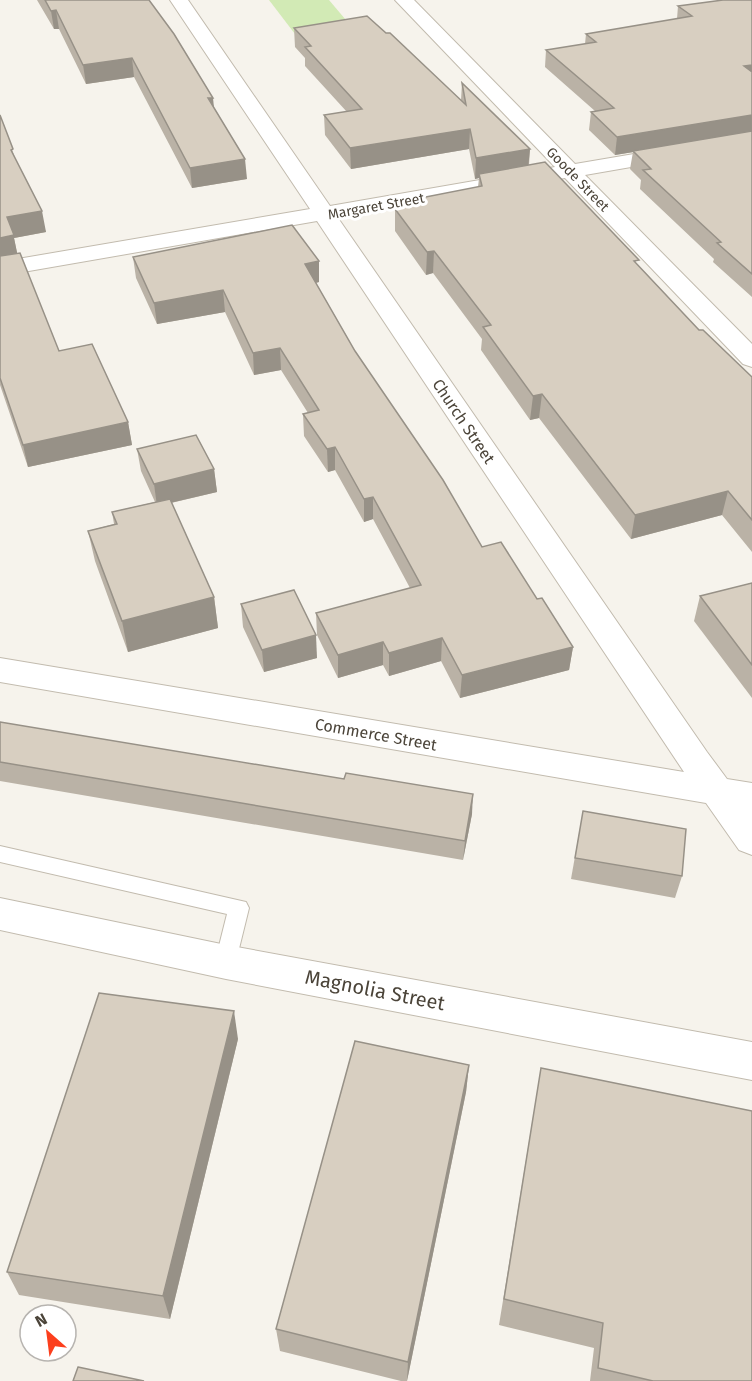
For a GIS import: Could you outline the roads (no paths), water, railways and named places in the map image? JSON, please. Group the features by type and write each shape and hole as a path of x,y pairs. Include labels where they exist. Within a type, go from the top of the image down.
{"street":[{"name":"Church Street","path":"179,0 716,791 752,840"},
{"name":"Goode Street","path":"404,0 752,359"},
{"name":"Margaret Street","path":"0,269 752,140"},
{"name":"Commerce Street","path":"0,670 752,797"},
{"name":"Magnolia Street","path":"0,914 226,962 752,1061"}],"lane":[{"path":"0,854 239,908 226,962"}]}
